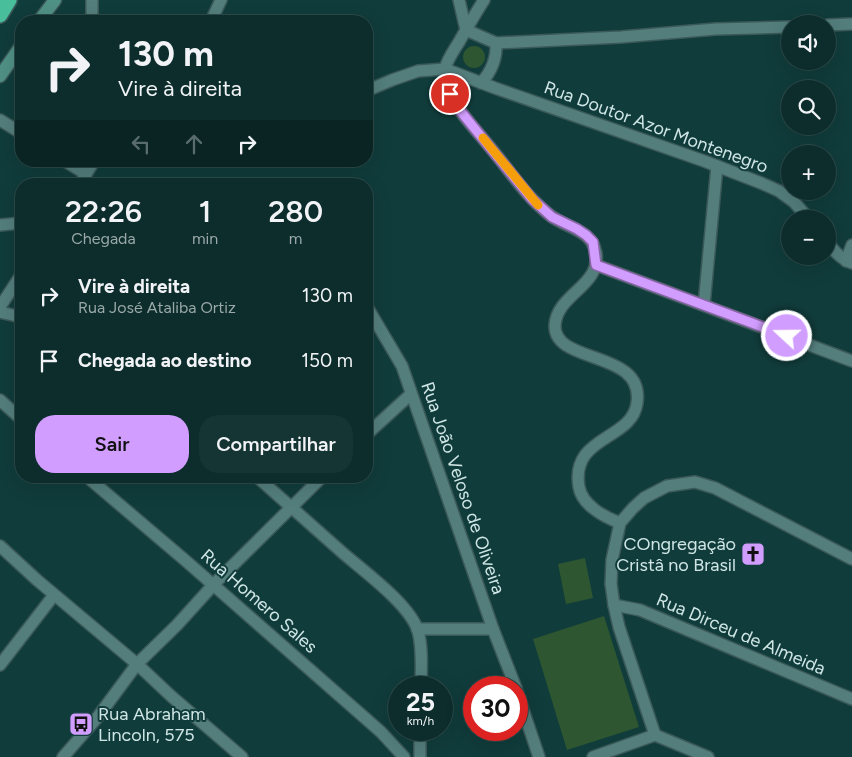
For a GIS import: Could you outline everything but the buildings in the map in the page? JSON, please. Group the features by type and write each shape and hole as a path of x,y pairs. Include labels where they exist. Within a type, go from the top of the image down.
{"highway":[{"path":"0,15 9,0"}],"main road":[{"path":"42,15 48,0"},
{"path":"44,15 55,0"},
{"path":"0,76 15,55"}],"street":[{"path":"92,0 92,15"},
{"path":"214,15 221,0"},
{"path":"459,0 466,30"},
{"path":"484,0 445,69 445,79 450,94 462,113 538,205 552,217 586,235 593,242 596,265 594,272 584,285 564,304 557,315 555,328 558,338 567,346 627,372 635,383 637,405 631,417 623,426 585,454 579,464 577,478 580,493 592,508 608,519 620,523"},
{"path":"836,25 852,24"},
{"path":"466,30 496,43 781,27"},
{"path":"481,83 495,61 496,43"},
{"path":"373,88 418,71 445,69"},
{"name":"Rua Doutor Azor Montenegro","path":"445,69 717,166 779,191 801,210"},
{"path":"0,120 15,129"},
{"path":"704,305 717,166"},
{"path":"72,167 82,178"},
{"path":"84,178 90,167"},
{"path":"0,225 15,224"},
{"path":"836,254 849,262 852,245"},
{"path":"596,265 852,360"},
{"path":"0,307 15,284"},
{"path":"0,312 15,316"},
{"name":"Rua João Veloso de Oliveira","path":"373,317 402,366 493,629 511,676"},
{"path":"373,429 411,394"},
{"path":"0,400 15,414"},
{"path":"655,735 619,627 611,584 612,560 620,523 644,498 667,486 695,482 715,488 852,558"},
{"name":"Rua Homero Sales","path":"94,483 381,732 404,757"},
{"path":"264,483 396,600 417,629 421,650 421,676"},
{"path":"68,756 137,664 316,483"},
{"path":"0,546 242,757"},
{"path":"0,666 54,595"},
{"name":"Rua Dirceu de Almeida","path":"614,605 640,610 852,699"},
{"path":"417,629 493,629"},
{"name":"Rua João Veloso de Oliveira","path":"528,724 539,757"},
{"path":"593,757 655,735 708,757"},
{"path":"420,741 420,757"}],"green space":[{"path":"470,46 478,46 485,53 485,61 478,68 470,68 463,61 463,53"},
{"path":"585,558 593,598 566,604 558,564"},
{"path":"604,616 639,727 567,750 533,639"}],"slow traffic":[{"path":"483,138 538,205"}],"place":[{"name":"COngregação Cristâ no Brasil","path":"753,554"},
{"name":"Rua Abraham Lincoln, 575","path":"81,724"}],"route":[{"path":"450,94 462,113 532,199 552,217 577,229 593,242 596,265 787,336"}]}
